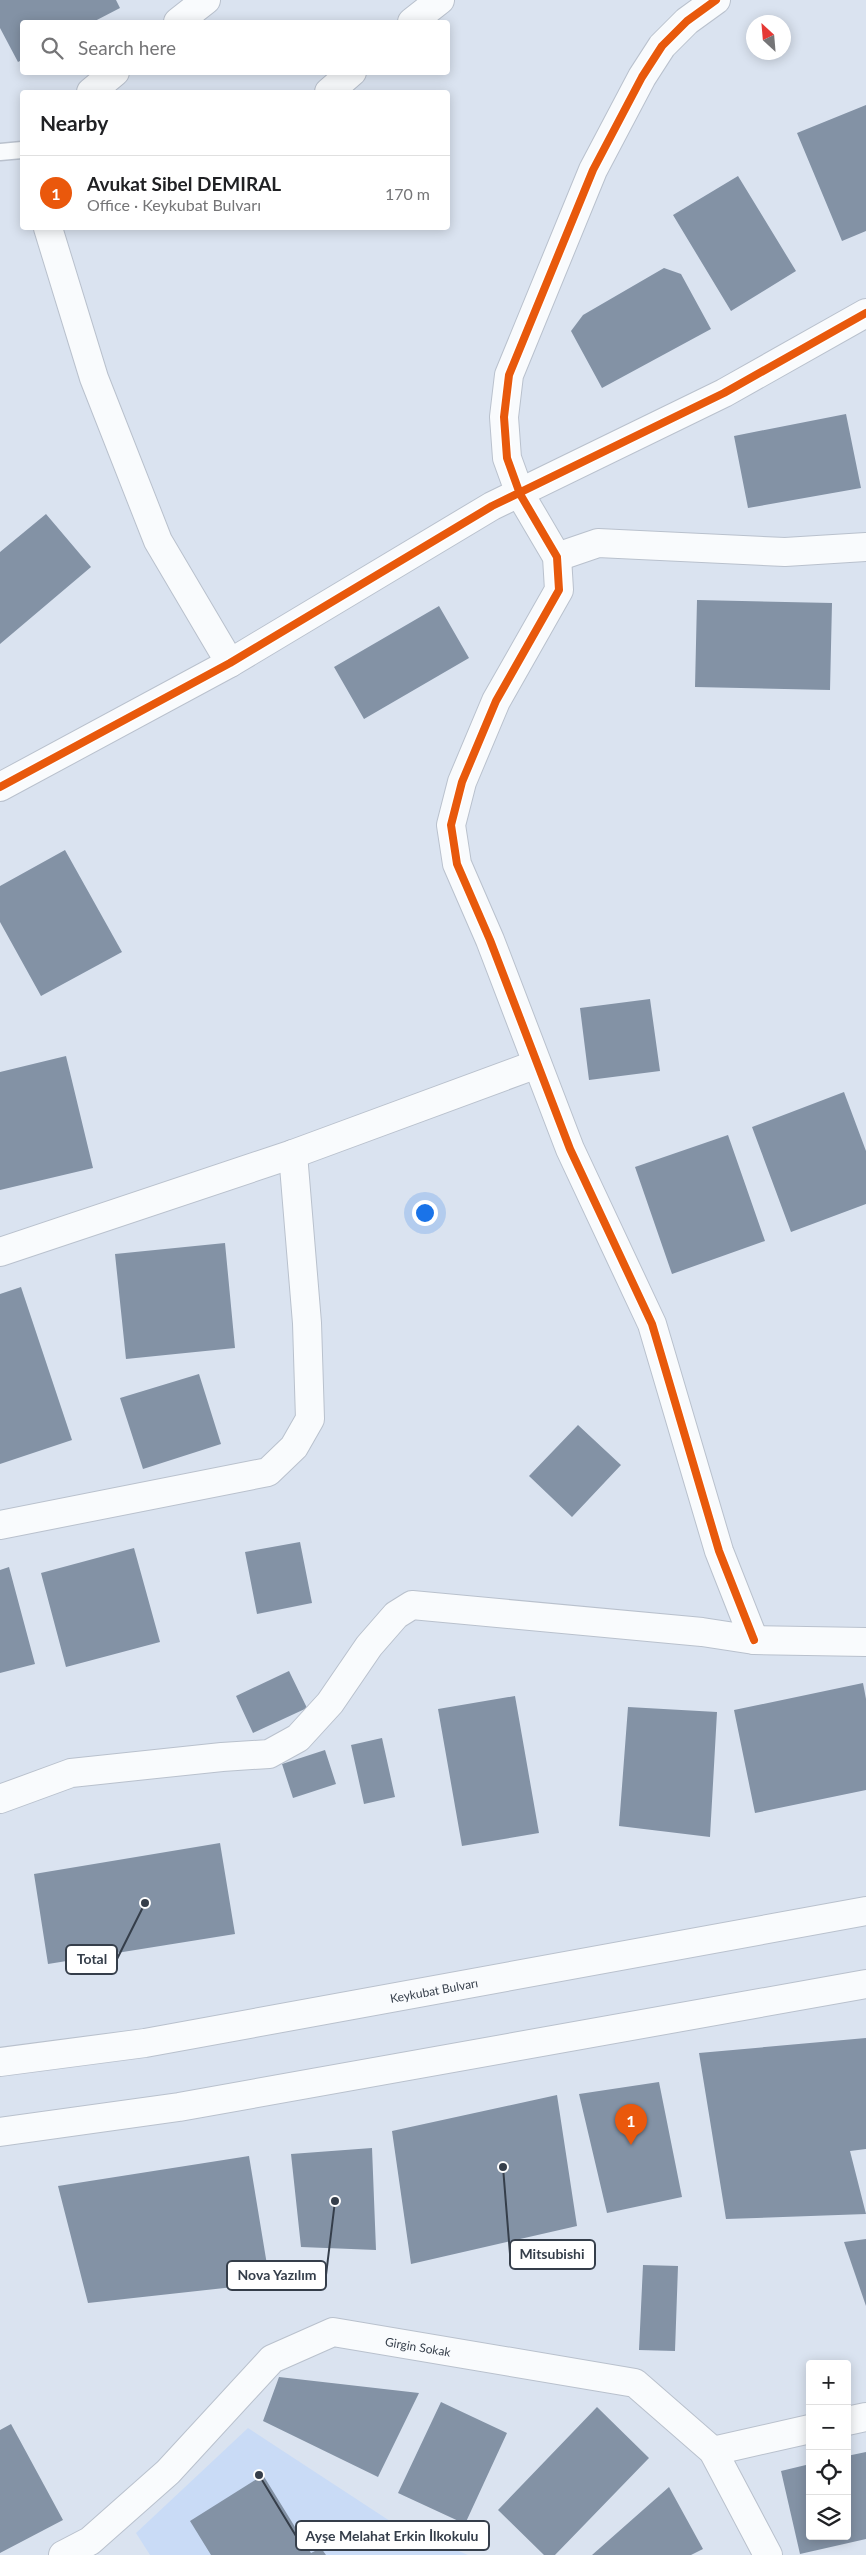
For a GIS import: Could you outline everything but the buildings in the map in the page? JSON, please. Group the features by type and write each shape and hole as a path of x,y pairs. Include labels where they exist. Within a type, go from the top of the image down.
{"main road":[{"path":"181,20 206,0"},
{"path":"414,20 438,0"},
{"path":"716,0 687,21 662,46 642,78 593,170 509,375 504,417 507,458 520,494 557,557 560,590 496,701 462,782 451,825 457,864 490,940 570,1149 652,1324 719,1551 754,1640"},
{"path":"92,90 111,75"},
{"path":"331,90 349,75"},
{"path":"49,230 94,378 158,540 230,663"},
{"path":"0,787 230,663 492,506 724,393 866,313"},
{"path":"557,557 598,543 671,544 785,552 866,547"},
{"path":"0,1252 293,1154 537,1064"},
{"path":"0,1525 268,1472 294,1447 310,1419 307,1324 293,1154"},
{"path":"0,1799 70,1773 269,1754 298,1738 330,1703 369,1646 396,1615 412,1605 702,1632 754,1640 866,1642"},
{"name":"Keykubat Bulvarı","path":"0,2062 145,2043 866,1911"},
{"path":"0,2132 179,2107 866,1984"},
{"name":"Girgin Sokak","path":"63,2555 90,2541 168,2472 272,2359 333,2332 635,2383 713,2450 768,2555"},
{"path":"851,2420 866,2417"},
{"path":"713,2450 806,2430"}],"lane":[{"path":"0,152 20,150"}],"shaded area":[{"path":"248,2428 393,2523 468,2555 150,2555 136,2533"}],"cycle path":[{"path":"716,0 687,21 662,46 642,77 593,170 509,375 504,417 507,458 520,494 557,557 559,590 496,701 462,782 451,825 457,864 490,940 570,1149 652,1324 719,1551 754,1640"},
{"path":"0,787 230,663 492,506 724,393 866,313"}],"place":[{"name":"Total","path":"145,1903"},
{"name":"Avukat Sibel DEMIRAL","path":"631,2145"},
{"name":"Mitsubishi","path":"503,2167"},
{"name":"Nova Yazılım","path":"335,2201"},
{"name":"Ayşe Melahat Erkin İlkokulu","path":"259,2475"}]}
